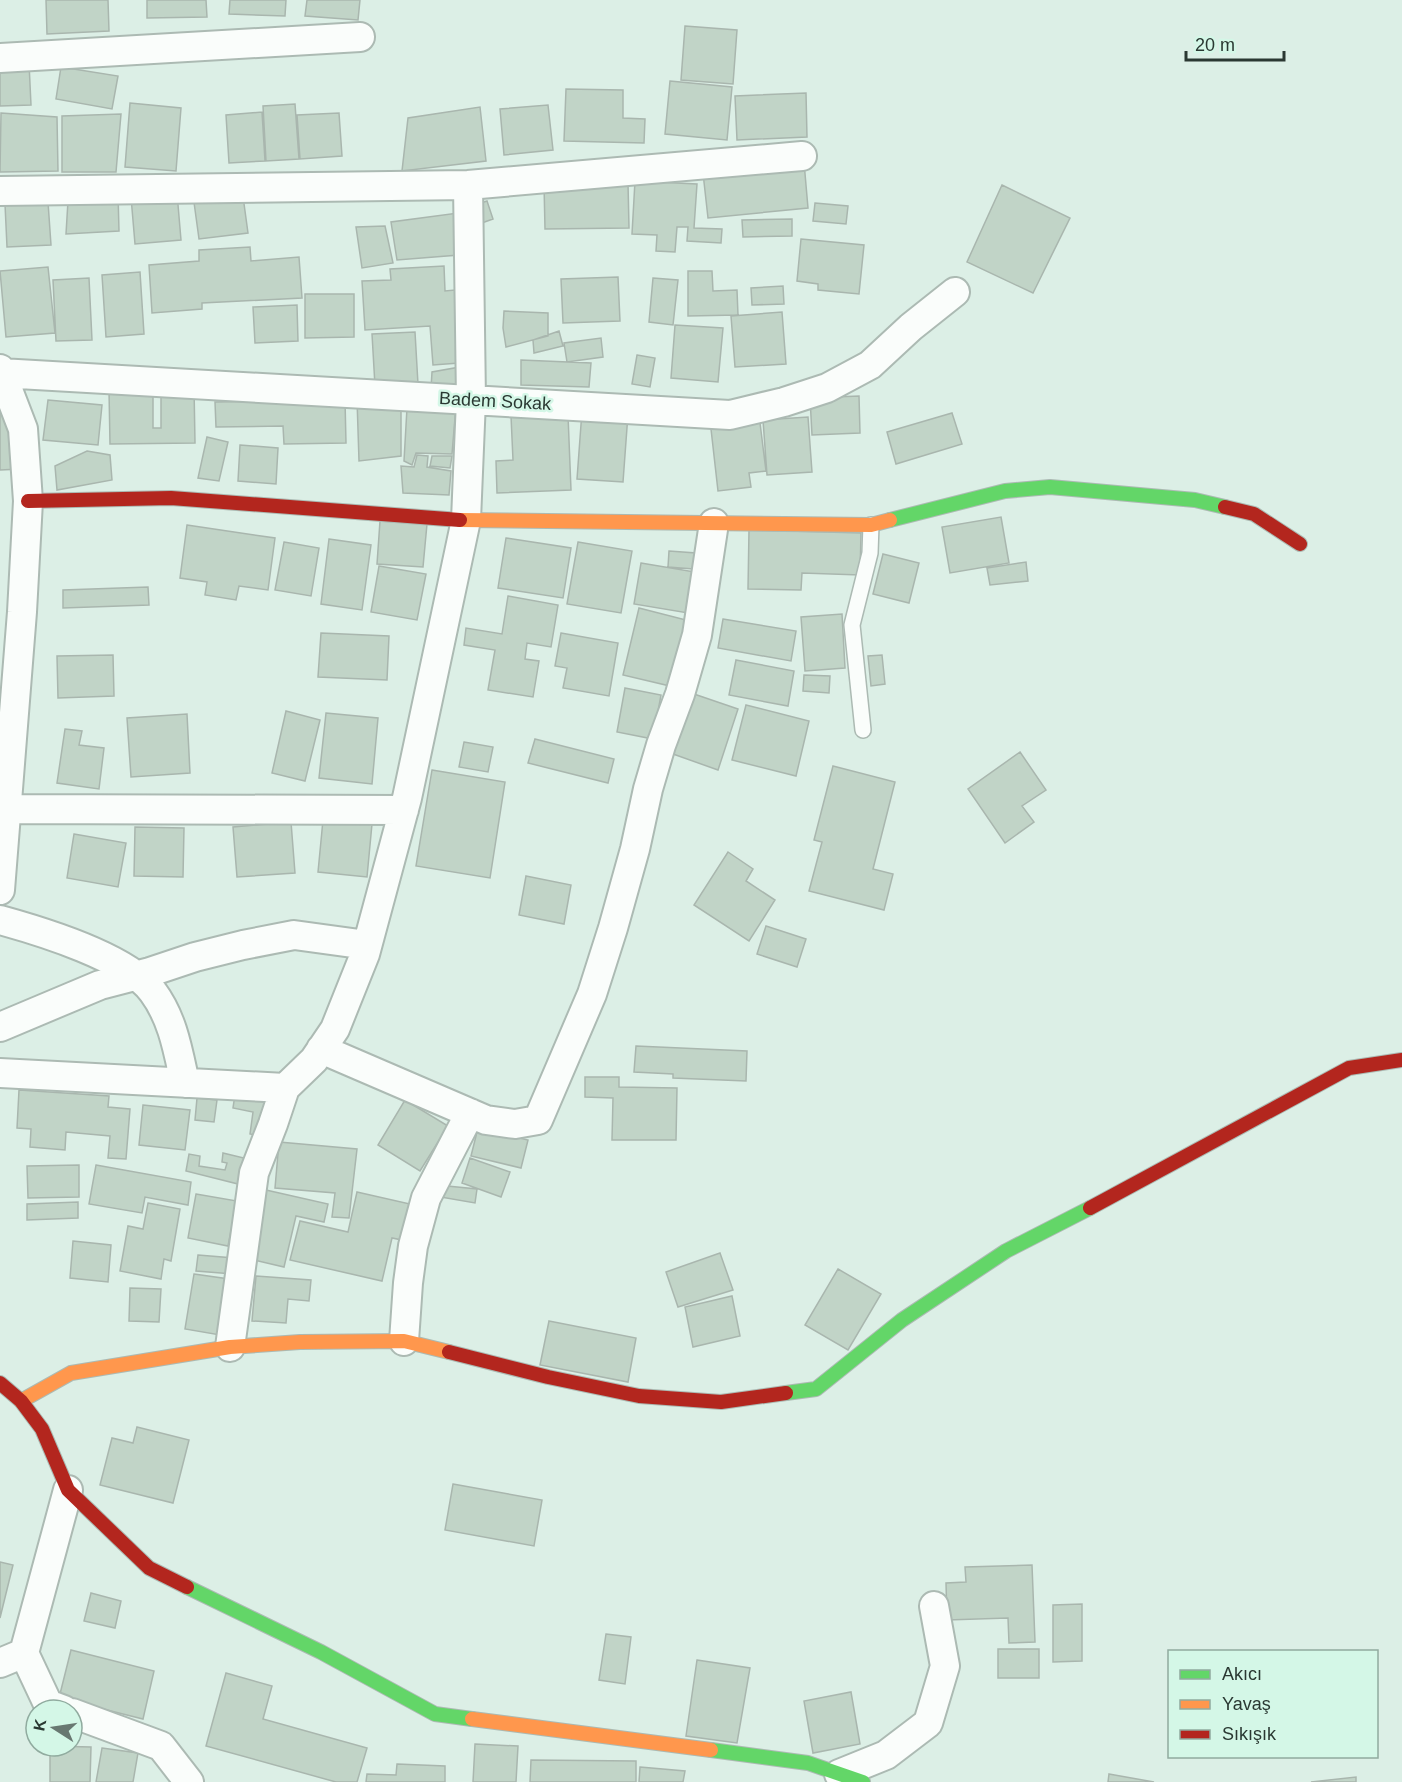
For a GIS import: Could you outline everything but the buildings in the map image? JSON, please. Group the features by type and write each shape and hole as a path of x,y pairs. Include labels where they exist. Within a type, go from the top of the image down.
{"street":[{"path":"0,58 360,37"},
{"path":"0,191 468,185 802,156"},
{"path":"230,1347 254,1173 285,1088 314,1059 335,1029 367,945 404,810 466,520 471,400 468,185"},
{"name":"Badem Sokak","path":"0,372 730,415 784,402 827,388 870,365 911,327 955,292"},
{"path":"0,372 23,429 28,501 12,567 6,809 0,890"},
{"path":"28,501 171,498 466,520 871,525 1005,491 1050,487 1205,502 1254,514 1300,544"},
{"path":"321,1049 486,1120 515,1124 538,1120 592,994 635,849 648,789 697,635 714,523"},
{"path":"6,809 404,810"},
{"path":"0,920 45,932 117,963 136,976 153,991 174,1033 185,1083"},
{"path":"0,1027 100,985 243,945 294,935 367,945"},
{"path":"21,1401 71,1373 230,1347 300,1342 404,1341 548,1377 639,1396 721,1402 816,1389 902,1320 1006,1251 1349,1068 1402,1060"},
{"path":"0,1073 285,1088"},
{"path":"404,1341 412,1246 426,1198 470,1113"},
{"path":"0,1383 21,1401 42,1429 68,1490 149,1568 321,1652 435,1714 808,1763 851,1778 928,1723 945,1666 934,1606"},
{"path":"43,1698 12,1658 68,1490"},
{"path":"84,1717 161,1746 189,1782"}],"lane":[{"path":"864,730 852,625 870,553 871,525"}],"traffic: fast":[{"path":"890,520 1005,491 1050,487 1195,500 1225,507"},
{"path":"786,1393 816,1389 902,1320 1006,1251 1090,1208"},
{"path":"187,1587 321,1652 435,1714 472,1719"},
{"path":"711,1750 808,1763 863,1782"}],"traffic: slow":[{"path":"460,520 871,525 890,520"},
{"path":"21,1401 71,1373 230,1347 300,1342 404,1341 449,1352"},
{"path":"472,1719 711,1750"}],"traffic: jam":[{"path":"28,501 171,498 460,520"},
{"path":"1225,507 1254,514 1300,544"},
{"path":"1090,1208 1349,1068 1402,1060"},
{"path":"449,1352 548,1377 639,1396 721,1402 786,1393"},
{"path":"0,1383 21,1401 42,1429 68,1490 149,1568 187,1587"}]}
